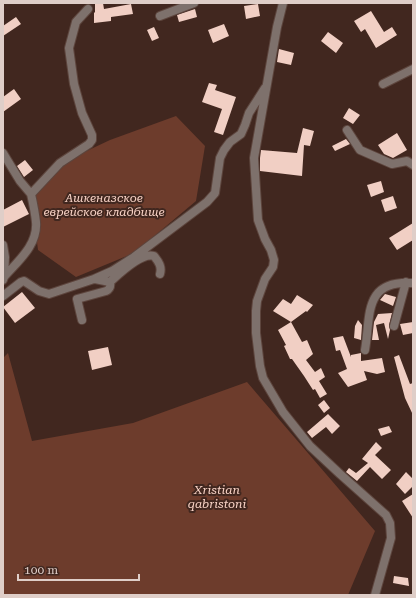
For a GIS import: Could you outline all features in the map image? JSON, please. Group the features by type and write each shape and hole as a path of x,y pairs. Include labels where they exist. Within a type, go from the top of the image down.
{"street":[{"path":"160,16 194,3"},
{"path":"283,3 277,28 254,158 258,220 274,260 273,267 265,279 257,300 256,333 260,366 263,378 283,412 310,446 386,515 390,523 391,538 375,595"},
{"path":"31,194 60,163 89,144 92,140 92,135 82,113 74,84 69,48 76,22 88,9"},
{"path":"383,84 413,69"},
{"path":"3,296 20,282 24,281 39,291 50,294 94,279 112,271 134,257 207,202 215,193 220,158 224,150 230,142 241,134 249,113 268,83"},
{"path":"347,130 360,150 392,164 407,161 413,165"},
{"path":"3,153 20,181 31,194 36,223 33,243 3,278"},
{"path":"3,245 3,278"},
{"path":"82,320 77,299 109,289 110,282 126,267 146,255 154,256 159,263 161,270 160,274"},
{"path":"94,279 110,282"},
{"path":"365,350 370,307 374,297 388,286 410,282 394,326"}],"green space":[{"name":"Ашкеназское еврейское кладбище","path":"176,116 205,146 196,201 134,253 76,277 38,250 31,195 57,165 110,140"},
{"name":"Xristian qabristoni","path":"8,353 32,441 133,423 247,382 375,531 348,595 3,595 3,358"}],"building":[{"path":"95,3 103,3 104,9 131,4 133,14 111,17 111,21 94,23"},
{"path":"258,4 260,16 246,19 244,6"},
{"path":"195,9 197,17 179,22 177,15"},
{"path":"371,11 384,32 392,27 397,35 376,48 365,29 361,32 354,21"},
{"path":"16,17 21,24 3,36 3,26"},
{"path":"224,24 229,36 213,43 208,30"},
{"path":"154,27 159,38 152,41 147,30"},
{"path":"328,32 343,43 336,53 321,41"},
{"path":"279,49 294,53 291,65 277,62"},
{"path":"209,83 217,85 215,90 236,97 223,135 214,132 222,109 202,102"},
{"path":"14,89 21,99 3,112 3,97"},
{"path":"349,108 360,115 353,124 343,118"},
{"path":"303,128 314,131 310,146 304,145 302,176 260,171 261,150 297,153"},
{"path":"397,133 407,150 393,158 384,154 378,145"},
{"path":"346,139 350,144 335,151 332,146"},
{"path":"25,160 33,170 24,177 17,166"},
{"path":"381,181 384,192 371,197 367,185"},
{"path":"393,196 397,208 385,212 381,200"},
{"path":"22,200 29,214 3,227 3,210"},
{"path":"413,223 413,240 397,250 389,238"},
{"path":"22,292 35,308 15,323 3,307"},
{"path":"385,294 396,297 393,306 380,300"},
{"path":"297,295 313,305 307,312 306,311 291,322 273,311 283,299 291,304"},
{"path":"392,313 388,339 384,323 376,325 379,340 372,340 374,322 378,314"},
{"path":"358,320 362,325 361,340 354,338 355,326"},
{"path":"291,322 302,342 307,340 313,354 306,360 315,372 321,368 325,377 319,381 327,394 320,398 292,359 290,359 284,346 286,345 278,330"},
{"path":"413,322 413,333 403,335 400,324"},
{"path":"343,336 351,357 351,355 361,353 361,361 382,358 385,372 377,374 364,371 367,380 348,387 338,373 347,369 340,350 336,351 333,338"},
{"path":"108,347 112,365 92,370 88,351"},
{"path":"399,355 410,384 413,383 413,415 405,398 394,357"},
{"path":"324,400 330,408 324,413 318,405"},
{"path":"328,414 340,426 332,434 326,427 312,438 307,432"},
{"path":"389,426 392,432 381,436 378,429"},
{"path":"376,442 382,448 375,455 391,470 382,479 370,467 357,481 346,472 349,468 356,473 368,463 362,459"},
{"path":"406,472 413,479 413,486 405,494 396,484"},
{"path":"413,494 413,518 402,501"},
{"path":"394,576 408,578 409,586 393,583"}]}
